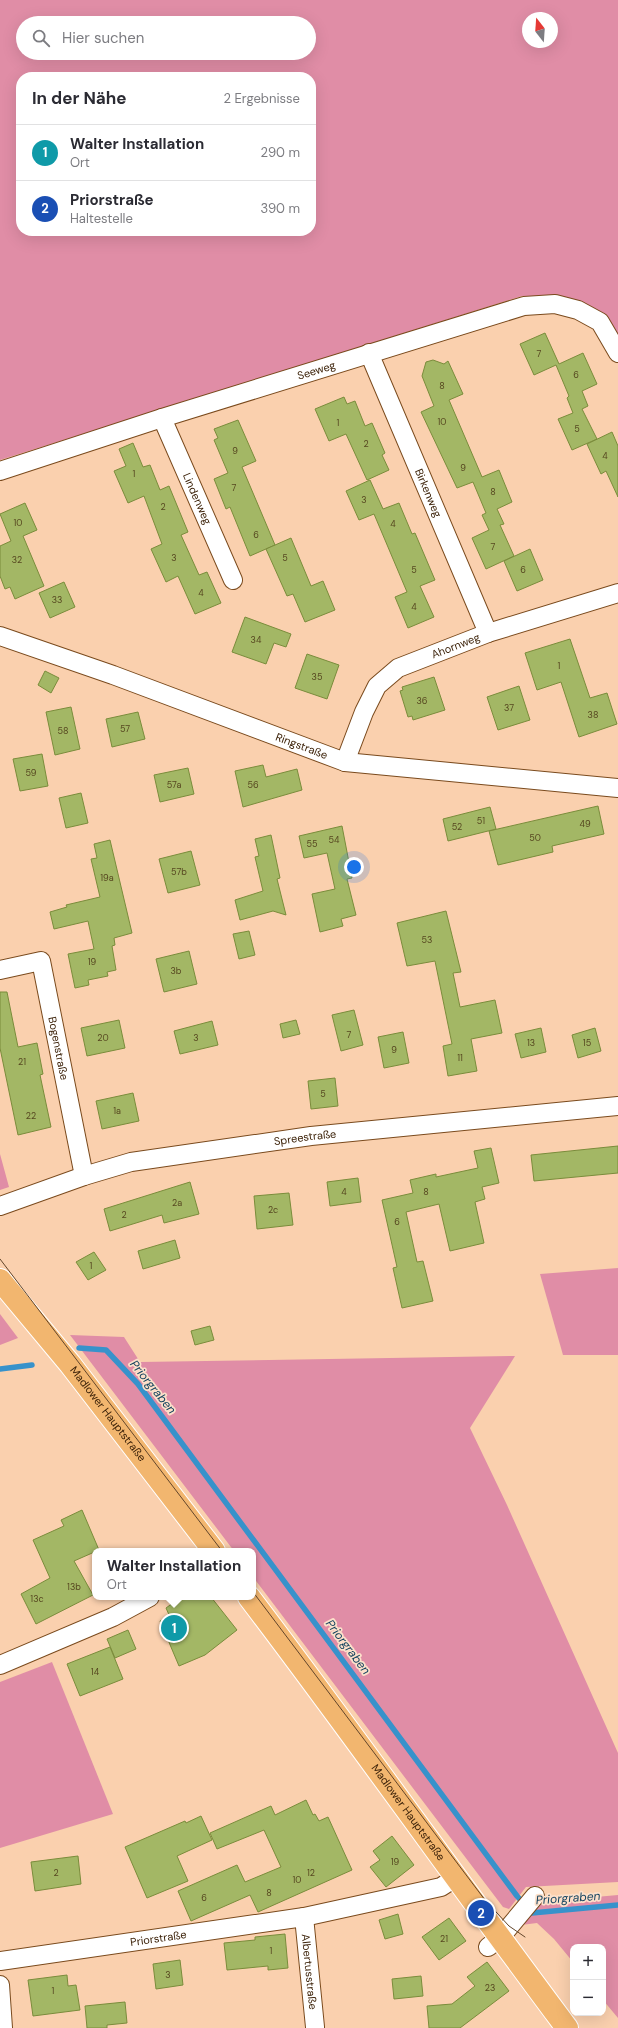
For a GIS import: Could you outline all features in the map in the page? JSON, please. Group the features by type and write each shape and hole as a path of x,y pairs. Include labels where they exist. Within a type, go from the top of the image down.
{"main road":[{"name":"Madlower Hauptstraße","path":"0,1280 70,1364 212,1548"},
{"name":"Madlower Hauptstraße","path":"251,1600 347,1726 455,1878 494,1943 559,2026"}],"street":[{"name":"Seeweg","path":"0,471 162,418 524,306 555,304 578,310 600,322 618,353"},
{"name":"Birkenweg","path":"369,353 488,633"},
{"name":"Lindenweg","path":"162,418 233,580"},
{"name":"Ahornweg","path":"345,762 364,712 377,686 398,668 488,633 618,593"},
{"name":"Ringstraße","path":"0,636 113,675 345,762 618,788"},
{"name":"Bogenstraße","path":"0,970 41,961 84,1176"},
{"name":"Spreestraße","path":"0,1206 84,1176 131,1162 296,1137 618,1106"},
{"path":"0,1665 106,1620 144,1600"},
{"name":"Priorstraße","path":"0,1961 304,1917 441,1887 455,1878"},
{"path":"494,1943 535,1896"},
{"name":"Albertusstraße","path":"304,1917 315,2027"},
{"path":"0,1985 3,2028"}],"shaded area":[{"path":"0,0 618,0 618,335 559,296 522,296 0,460"},
{"path":"0,1154 9,1187 0,1190"},
{"path":"618,1268 618,1355 563,1355 540,1274"},
{"path":"0,1314 18,1338 0,1345"},
{"path":"70,1335 124,1337 140,1362 515,1356 470,1428 507,1505 618,1753 618,1882 526,1887 509,1909 503,1907 256,1581 256,1548 232,1548"},
{"path":"52,1662 113,1814 0,1848 0,1682"},
{"path":"618,1895 618,2018 606,2004 606,1944 570,1944 570,1958 554,1939 537,1923 521,1925 540,1902"}],"building":[{"path":"545,333 559,364 583,353 597,384 582,391 588,406 582,409 597,439 572,450 558,419 573,413 567,398 569,396 556,365 534,375 520,344"},
{"path":"433,360 444,364 448,361 463,394 449,400 482,477 499,470 512,502 497,509 504,524 500,525 514,556 486,569 472,538 489,530 482,515 486,513 473,482 457,488 421,412 434,406 422,376 426,362"},
{"path":"344,397 347,404 355,401 365,426 372,423 385,453 382,455 389,470 367,480 346,434 329,441 315,409"},
{"path":"238,420 256,461 242,467 275,545 250,556 230,507 226,509 214,479 228,473 214,440 218,438 214,429"},
{"path":"612,432 618,446 618,497 606,471 601,474 587,444"},
{"path":"133,443 143,467 150,465 160,490 169,486 188,532 181,535 199,575 207,572 221,603 195,614 178,576 166,582 151,549 162,544 144,496 128,503 114,471 126,466 119,449"},
{"path":"370,480 383,509 399,503 412,534 415,533 435,580 420,586 434,617 408,628 395,597 407,592 374,514 359,520 346,491"},
{"path":"25,503 37,530 23,536 44,586 15,599 10,587 5,589 0,576 0,546 11,541 0,514"},
{"path":"291,538 311,586 323,581 335,610 305,622 293,594 287,596 266,549"},
{"path":"530,549 543,580 517,591 504,561"},
{"path":"64,582 75,607 50,618 39,593"},
{"path":"245,617 291,634 286,647 274,643 266,664 232,652"},
{"path":"570,639 590,698 607,693 617,724 579,737 561,682 537,690 525,653"},
{"path":"307,654 339,665 327,699 295,688"},
{"path":"45,671 59,678 51,693 38,685"},
{"path":"434,677 445,710 413,720 412,716 408,717 400,691 403,690 402,687"},
{"path":"519,686 530,720 498,730 487,697"},
{"path":"71,707 80,749 55,755 46,712"},
{"path":"138,712 145,739 112,747 106,719"},
{"path":"42,754 48,786 20,791 13,759"},
{"path":"263,765 266,777 297,769 302,790 243,807 235,771"},
{"path":"188,768 194,794 160,802 154,775"},
{"path":"81,793 88,823 66,828 59,798"},
{"path":"598,806 604,834 552,846 553,852 498,865 489,831"},
{"path":"490,807 496,829 448,841 443,819"},
{"path":"342,826 352,878 347,879 356,915 341,919 343,926 320,932 312,894 335,889 327,853 304,858 299,836"},
{"path":"271,835 280,878 277,879 286,915 273,911 240,920 235,900 263,891 255,857 259,856 255,839"},
{"path":"110,840 132,933 114,938 115,945 112,946 116,970 107,972 108,976 88,980 89,985 75,988 68,954 94,949 88,921 54,929 50,912 67,907 66,905 100,897 91,859 97,858 94,844"},
{"path":"191,851 200,885 168,893 159,859"},
{"path":"446,911 461,972 453,973 460,1007 495,1000 502,1033 471,1039 477,1071 448,1076 443,1046 452,1044 435,961 407,966 397,923"},
{"path":"249,931 255,955 239,959 233,934"},
{"path":"189,951 197,984 164,992 156,959"},
{"path":"0,992 7,992 18,1047 37,1043 43,1074 40,1075 51,1127 18,1135 0,1048"},
{"path":"354,1010 363,1045 341,1051 332,1015"},
{"path":"119,1020 125,1048 87,1056 81,1028"},
{"path":"296,1020 300,1034 283,1038 280,1024"},
{"path":"212,1021 218,1045 180,1054 174,1031"},
{"path":"541,1028 546,1052 521,1058 515,1034"},
{"path":"595,1028 601,1051 578,1058 572,1035"},
{"path":"403,1032 409,1063 384,1068 378,1037"},
{"path":"335,1078 338,1106 311,1109 308,1081"},
{"path":"133,1093 139,1121 102,1129 96,1101"},
{"path":"618,1146 618,1173 534,1181 531,1155"},
{"path":"491,1148 499,1183 482,1187 485,1199 475,1202 484,1243 450,1251 439,1204 406,1212 417,1262 423,1261 433,1301 402,1308 393,1268 397,1267 382,1200 413,1193 410,1180 436,1174 436,1177 478,1168 474,1151"},
{"path":"358,1178 361,1202 330,1206 327,1182"},
{"path":"190,1182 199,1214 164,1223 162,1215 110,1231 104,1209"},
{"path":"289,1193 293,1225 257,1229 254,1196"},
{"path":"175,1240 180,1258 143,1269 138,1251"},
{"path":"94,1252 106,1270 88,1280 76,1262"},
{"path":"210,1326 214,1340 195,1345 191,1331"},
{"path":"82,1510 98,1548 92,1548 92,1553 74,1561 92,1596 36,1624 21,1594 50,1578 33,1540 64,1526 61,1520"},
{"path":"177,1600 213,1600 237,1630 205,1655 179,1666 160,1621 170,1617 166,1608"},
{"path":"128,1630 136,1649 115,1658 107,1639"},
{"path":"110,1647 123,1679 80,1696 67,1664"},
{"path":"306,1800 313,1815 315,1814 319,1821 328,1817 352,1870 258,1912 250,1895 191,1921 178,1891 237,1865 245,1882 281,1867 264,1830 217,1849 210,1833 271,1806 275,1815"},
{"path":"201,1816 212,1840 177,1856 188,1881 147,1898 125,1847 185,1821 186,1823"},
{"path":"392,1836 414,1865 386,1887 370,1867 380,1860 373,1851"},
{"path":"78,1856 81,1884 35,1891 31,1862"},
{"path":"398,1914 403,1934 385,1939 379,1920"},
{"path":"449,1918 466,1941 439,1960 422,1937"},
{"path":"285,1934 288,1968 268,1970 268,1966 227,1970 224,1943 255,1940 255,1937"},
{"path":"180,1960 183,1985 156,1989 153,1964"},
{"path":"487,1962 509,1991 460,2028 429,2028 427,2006 452,2004 475,1986 467,1977"},
{"path":"67,1975 68,1986 76,1985 80,2010 33,2016 28,1980"},
{"path":"421,1976 423,1996 394,1999 392,1979"},
{"path":"125,2002 127,2023 107,2025 107,2028 87,2028 85,2006"}],"waterway":[{"name":"Priorgraben","path":"79,1348 106,1350 138,1384 517,1896 532,1913 618,1905"},
{"name":"Priorgraben","path":"0,1369 32,1365"}],"tram line":[{"path":"0,1259 220,1548"},
{"path":"256,1596 485,1900 509,1926 525,1937"}],"place":[{"name":"Walter Installation","path":"174,1628"},
{"name":"Priorstraße","path":"481,1913"}]}
